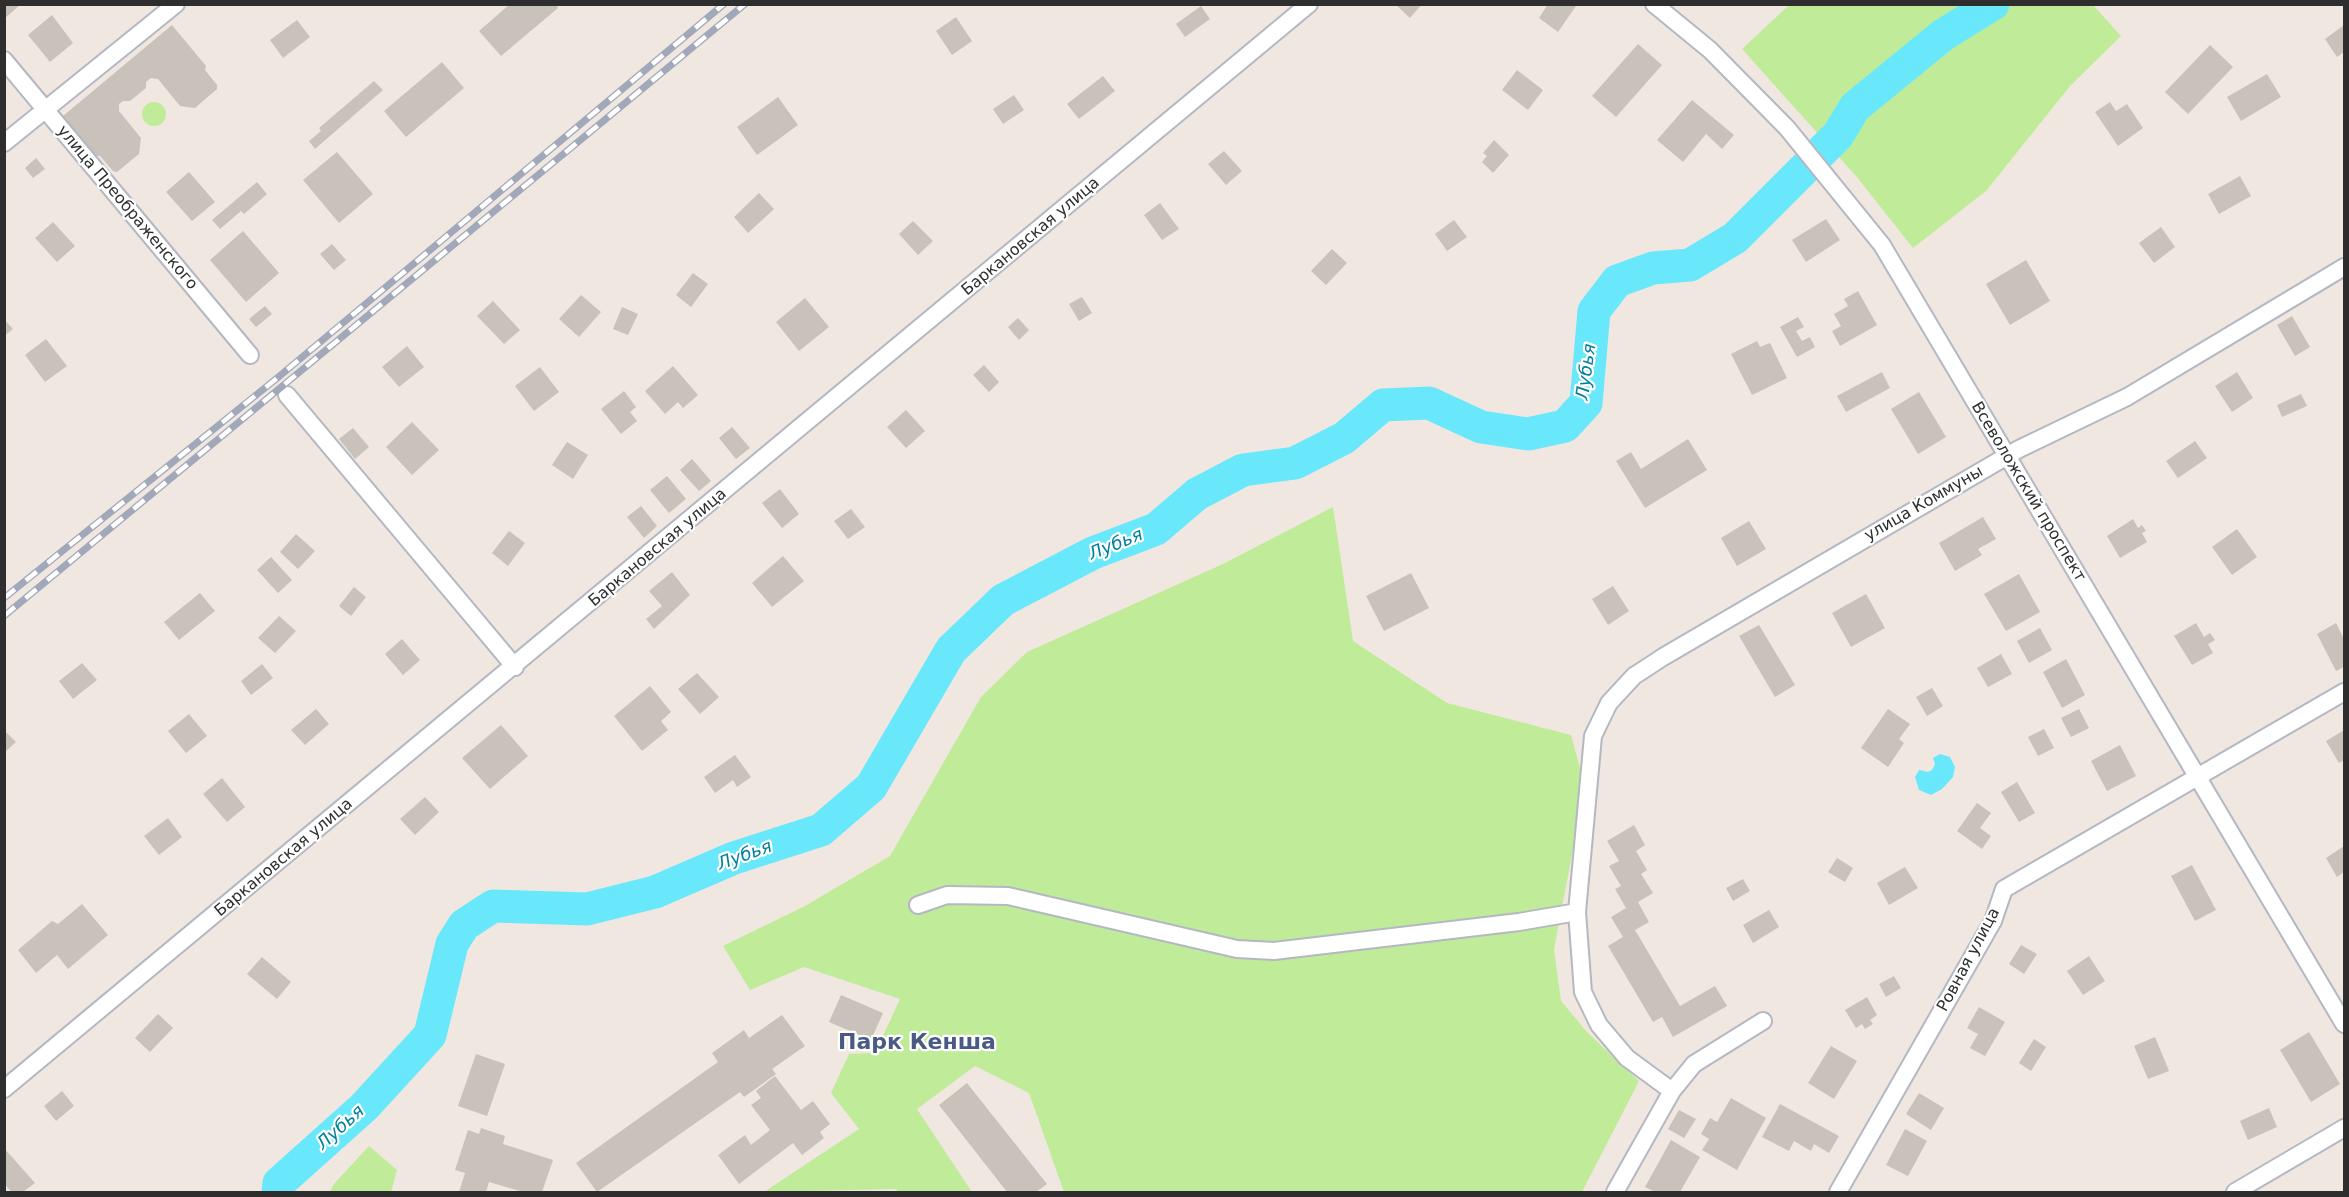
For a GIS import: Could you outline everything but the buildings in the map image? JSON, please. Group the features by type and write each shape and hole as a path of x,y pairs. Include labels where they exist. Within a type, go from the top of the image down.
{"street":[{"path":"4,143 176,4"},
{"name":"Баркановская улица","path":"4,1089 515,668 1309,4"},
{"name":"Всеволожский проспект","path":"1654,4 1710,50 1787,128 1882,245 2344,1024"},
{"name":"улица Преображенского","path":"4,60 250,355"},
{"name":"улица Коммуны","path":"1672,1091 1627,1058 1599,1025 1583,992 1577,912 1593,736 1616,697 1634,676 1663,657 2007,456 2127,397 2344,267"},
{"path":"287,395 515,668"},
{"name":"Ровная улица","path":"1838,1192 1993,921 2004,889 2344,692"},
{"path":"918,905 947,895 1008,896 1237,949 1274,951 1577,912"},
{"path":"1615,1192 1672,1091 1694,1064 1763,1021"},
{"path":"2235,1192 2344,1128"}],"green space":[{"path":"1819,4 2093,5 2121,36 2070,86 1986,191 1913,248 1856,176 1742,49 1788,6"},
{"path":"154,102 162,106 166,114 162,122 154,126 146,122 142,114 146,106"},
{"path":"1333,507 1353,641 1447,703 1571,735 1585,786 1554,949 1561,1001 1587,1032 1639,1081 1582,1192 1064,1192 1029,1093 975,1066 917,1109 972,1192 899,1192 896,1189 764,1192 859,1129 831,1093 849,1054 875,1053 900,999 804,967 750,990 723,946 805,906 890,856 981,697 1027,652 1223,564"},
{"path":"369,1146 397,1170 391,1192 330,1192 334,1184"}],"water":[{"path":"1940,754 1950,757 1955,767 1953,777 1942,789 1931,795 1919,790 1915,777 1919,770 1928,772 1932,770 1935,764 1933,758"}],"waterway":[{"name":"Лубья","path":"278,1192 279,1183 364,1107 430,1035 452,944 464,925 493,906 587,909 655,892 734,858 821,830 871,787 951,650 1003,600 1093,553 1156,529 1197,494 1243,470 1295,463 1344,438 1383,405 1429,403 1481,427 1528,434 1565,426 1586,403 1594,311 1617,281 1653,268 1690,265 1735,238 1838,135 1855,107 1943,35 1993,4"}],"railway":[{"path":"4,598 276,379 724,4"},
{"path":"4,616 745,4"}],"district":[{"name":"Парк Кенша","path":"917,1043"}]}
